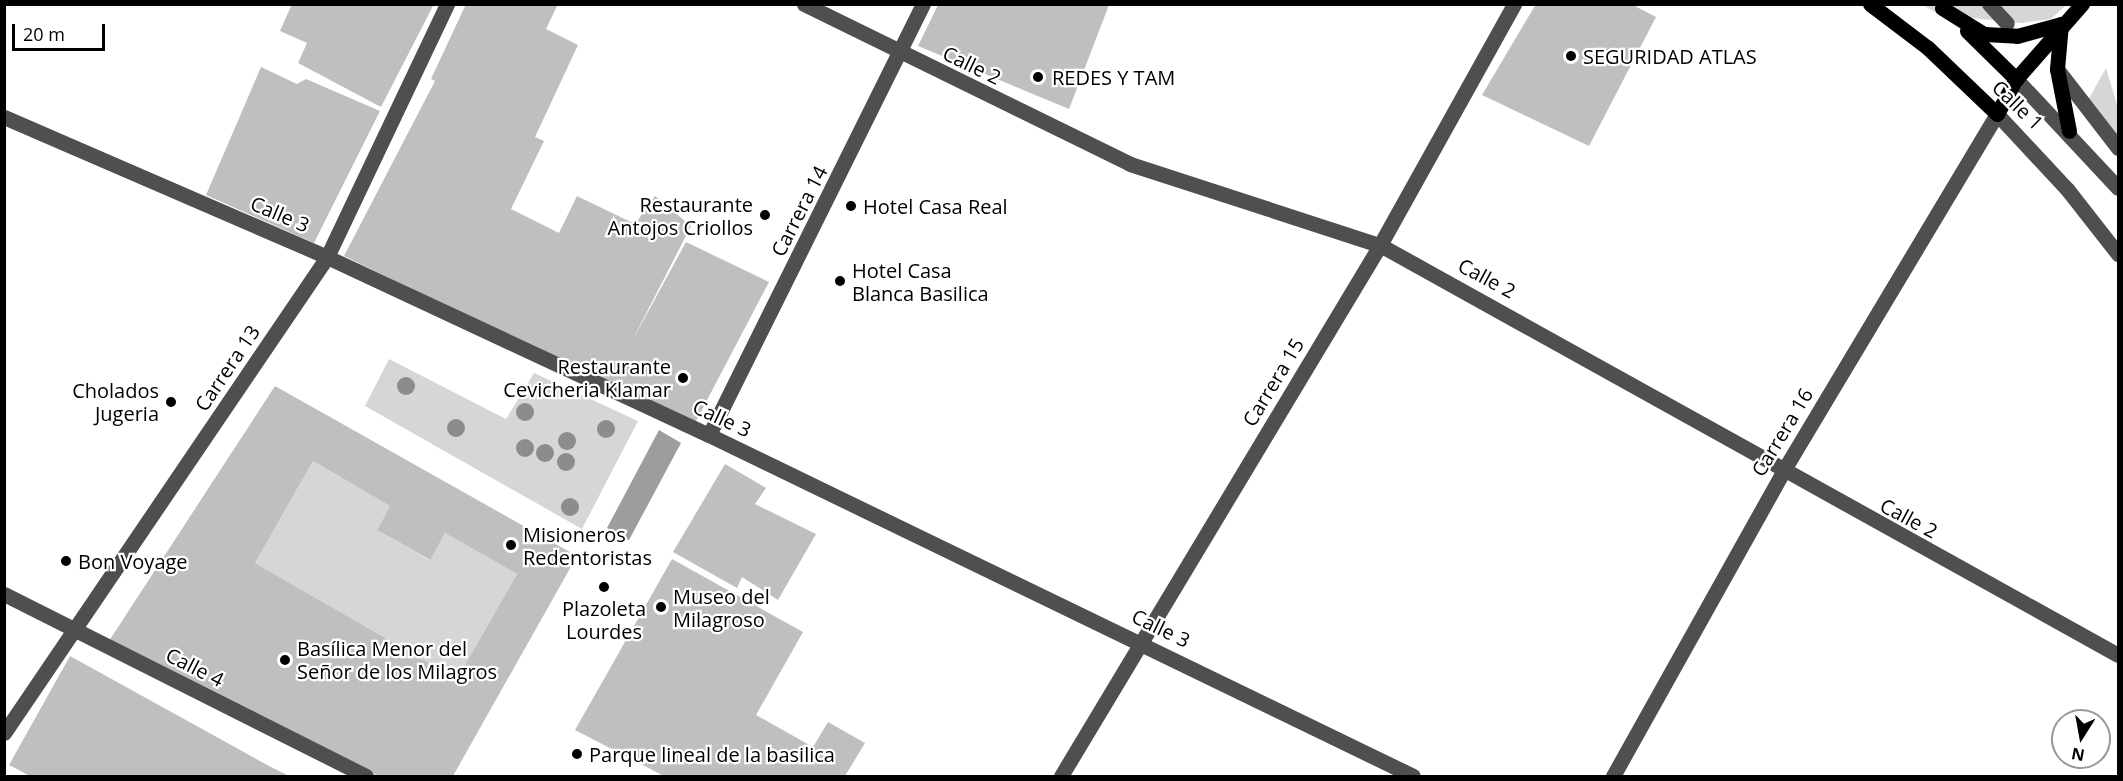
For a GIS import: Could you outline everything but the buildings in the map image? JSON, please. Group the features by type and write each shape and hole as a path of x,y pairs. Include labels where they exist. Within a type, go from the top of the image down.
{"main road":[{"name":"Calle 1","path":"1870,4 1928,48 1997,114"},
{"path":"1997,114 2016,79 2063,21 2082,4"},
{"name":"Calle 1","path":"1939,6 2016,79"},
{"path":"1939,6 1984,34 2017,36 2063,21"},
{"path":"2063,21 2057,69 2069,131"}],"street":[{"name":"Carrera 13","path":"4,733 327,257 447,4"},
{"name":"Calle 2","path":"804,4 903,55 1130,164 1380,245 1580,353 1782,473 2118,655"},
{"name":"Carrera 14","path":"709,435 903,55 923,4"},
{"name":"Carrera 15","path":"1061,777 1380,245 1514,4"},
{"path":"1989,4 2007,23"},
{"path":"2057,69 2118,148"},
{"name":"Calle 1","path":"2016,79 2069,131 2118,188"},
{"name":"Calle 1","path":"1997,114 2067,189 2118,254"},
{"name":"Carrera 16","path":"1613,777 1782,473 1997,114"},
{"name":"Calle 3","path":"4,117 327,257 709,435 1142,642 1413,777"},
{"name":"Calle 4","path":"4,594 366,777"}],"shaded area":[{"path":"1923,5 2066,5 2051,19 2022,23 1940,15"},
{"path":"2106,68 2118,108 2118,156 2083,109"},
{"path":"389,359 506,419 534,373 638,421 582,529 365,406"},
{"path":"659,430 681,443 629,540 607,528"},
{"path":"313,461 390,506 377,530 429,560 445,533 517,574 457,679 255,563"}],"place":[{"name":"SEGURIDAD ATLAS","path":"1571,56"},
{"name":"REDES Y TAM","path":"1038,77"},
{"name":"Hotel Casa Real","path":"851,206"},
{"name":"Restaurante Antojos Criollos","path":"765,215"},
{"name":"Hotel Casa Blanca Basilica","path":"840,281"},
{"name":"Restaurante Cevicheria Klamar","path":"683,378"},
{"name":"Cholados Jugeria","path":"171,402"},
{"name":"Misioneros Redentoristas","path":"511,545"},
{"name":"Bon Voyage","path":"66,561"},
{"name":"Plazoleta Lourdes","path":"604,587"},
{"name":"Museo del Milagroso","path":"661,607"},
{"name":"Basílica Menor del Señor de los Milagros","path":"285,660"},
{"name":"Parque lineal de la basilica","path":"577,754"}]}
